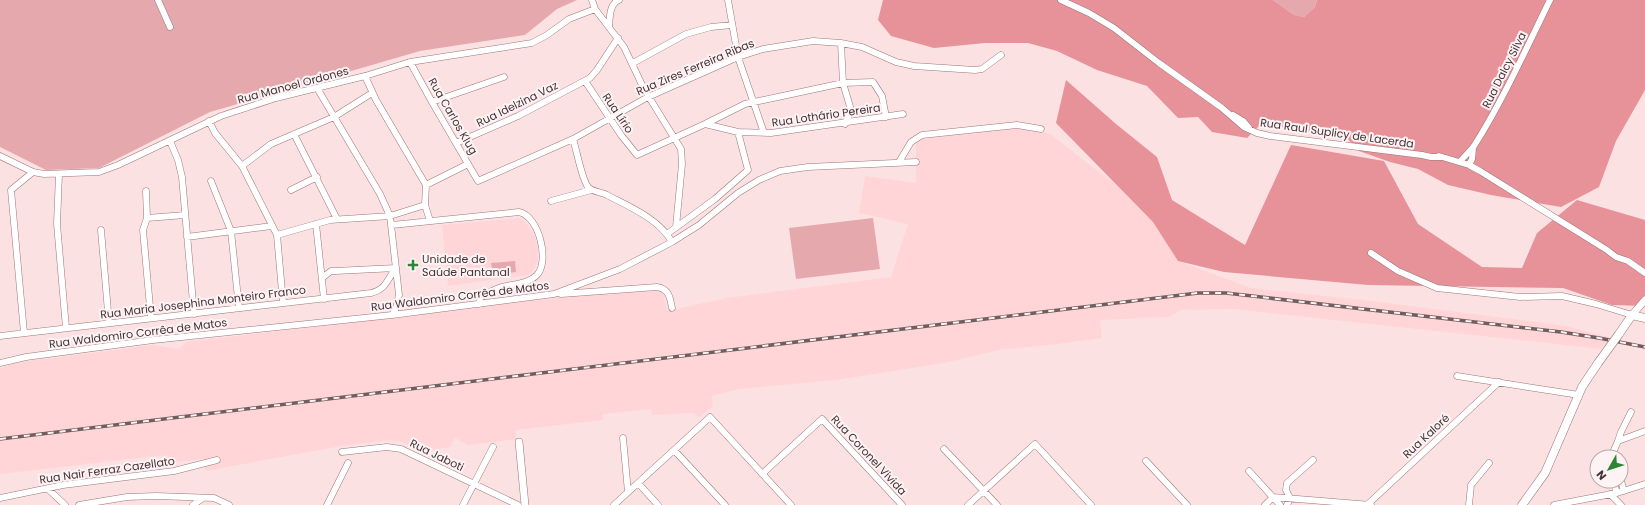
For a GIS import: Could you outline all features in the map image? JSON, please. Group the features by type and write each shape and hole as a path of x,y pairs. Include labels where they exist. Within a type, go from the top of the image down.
{"main road":[{"path":"1522,505 1545,473 1586,380 1632,315 1645,318"}],"street":[{"path":"158,0 170,27"},
{"path":"592,0 595,9 618,38 633,63 648,97 681,150 682,158 676,227"},
{"path":"609,27 613,3 619,0"},
{"path":"728,0 738,57 764,133"},
{"name":"Rua Raul Suplicy de Lacerda","path":"1061,0 1089,13 1114,28 1230,114 1243,121 1251,130 1270,136 1431,157 1442,157 1469,165 1482,176 1492,179 1607,250 1614,252 1631,267 1644,272"},
{"name":"Rua Dalcy Silva","path":"1469,165 1472,159 1473,148 1506,90 1550,0"},
{"name":"Rua Manoel Ordones","path":"0,156 33,172 44,174 90,173 107,170 209,121 276,98 365,76 410,62 532,43 547,35 569,19 595,9"},
{"path":"633,63 686,34 711,27 732,25"},
{"name":"Rua Idelzina Vaz","path":"456,143 518,116 585,80 598,70 618,38"},
{"name":"Rua Zires Ferreira Ribas","path":"478,181 573,139 648,97 738,57 763,49 814,41 841,42 862,47 896,62 922,67 982,68 1000,55"},
{"path":"841,42 843,83 850,110 845,124"},
{"name":"Rua Carlos Klug","path":"410,62 478,181"},
{"path":"365,76 372,93 426,185 425,205 430,221"},
{"path":"432,102 504,77"},
{"name":"Rua Lírio","path":"585,80 609,119 636,155 674,138"},
{"path":"674,138 739,106 754,101 843,83 873,82 882,96 886,117"},
{"path":"317,88 380,194 390,216 399,295 396,308 392,315"},
{"path":"242,166 271,144 334,116 372,93"},
{"name":"Rua Lothário Pereira","path":"705,124 738,132 764,133 845,124 903,114"},
{"path":"209,121 216,133 242,166 277,235 283,303"},
{"path":"899,162 911,142 915,138 922,135 1017,125 1041,129"},
{"path":"667,234 715,199 748,170 738,132"},
{"path":"294,134 337,219"},
{"path":"573,139 586,181 591,190"},
{"path":"170,141 181,170 194,314"},
{"name":"Rua Dalcy Silva","path":"1460,162 1467,152 1473,148"},
{"name":"Rua Waldomiro Corrêa de Matos","path":"0,363 26,357 153,340 392,315 554,294 620,269 672,242 699,225 743,189 770,175 804,168 916,162"},
{"path":"426,185 468,164"},
{"path":"24,333 11,190 33,172"},
{"path":"59,174 57,224 66,328"},
{"path":"291,190 317,177"},
{"path":"211,181 232,231 239,308"},
{"path":"551,201 591,190 607,195 652,220 667,234 672,242"},
{"path":"146,191 147,218 143,230 151,318"},
{"path":"277,235 337,219 390,216 425,205"},
{"path":"392,225 519,212 524,213 531,219 542,246 543,262 541,269 537,275 527,281 494,290 480,298 479,304"},
{"path":"147,218 185,215"},
{"path":"316,224 324,299"},
{"path":"187,237 272,226"},
{"path":"101,230 109,323"},
{"path":"1371,253 1398,272 1437,288 1520,297 1562,296 1632,315 1645,300"},
{"path":"322,278 327,273 335,271 396,268"},
{"name":"Rua Maria Josephina Monteiro Franco","path":"0,336 377,292 384,287 390,274 396,268"},
{"path":"554,294 657,287 665,289 668,292 672,308"},
{"path":"1457,376 1579,395"},
{"name":"Rua Kaloré","path":"1363,505 1499,382"},
{"path":"1615,449 1631,412"},
{"path":"614,505 710,417 789,504"},
{"name":"Rua Coronel Vivida","path":"762,474 822,419 902,505"},
{"path":"1618,442 1645,431"},
{"path":"623,438 628,492"},
{"path":"519,442 525,505"},
{"path":"968,505 1034,444 1091,505"},
{"name":"Rua Jaboti","path":"342,452 387,446 401,449 518,505"},
{"path":"463,505 493,447"},
{"path":"944,449 997,505"},
{"path":"674,450 724,505"},
{"name":"Rua Nair Ferraz Cazellato","path":"0,498 48,489 64,484 174,471 217,460"},
{"path":"1287,505 1290,498 1286,490 1288,483 1313,460"},
{"path":"1146,461 1187,505"},
{"path":"327,505 348,463"},
{"path":"1470,505 1472,485 1489,463"},
{"path":"1249,471 1280,505"},
{"path":"638,483 658,505"},
{"path":"1554,505 1624,491 1645,484"},
{"path":"48,489 65,505"},
{"path":"1613,489 1613,493 1621,505"},
{"path":"79,505 136,496 214,498 229,505"},
{"path":"1265,505 1273,497 1372,505"},
{"path":"193,505 203,498"}],"shaded area":[{"path":"0,0 577,0 557,9 525,35 420,51 210,112 99,168 46,170 0,147"},
{"path":"883,0 1273,0 1294,15 1304,17 1315,7 1317,0 1645,0 1645,90 1616,141 1599,187 1561,207 1491,195 1448,185 1418,169 1390,162 1359,151 1344,135 1295,130 1262,123 1247,138 1212,132 1198,117 1178,118 1147,86 1097,70 1057,51 1028,43 985,43 934,48 891,36 878,20"},
{"path":"1273,0 1317,0 1315,7 1304,17 1294,15"},
{"path":"1066,80 1116,124 1157,157 1172,200 1245,245 1291,145 1384,161 1418,224 1482,267 1522,268 1537,233 1577,200 1645,220 1645,306 1612,305 1563,288 1368,285 1224,272 1178,261 1153,222 1056,123"},
{"path":"1021,127 1050,134 1117,186 1153,222 1178,261 1251,288 1372,301 1566,326 1611,338 1601,349 1234,309 1182,310 1169,317 1100,320 1102,338 999,350 944,363 836,380 739,389 712,396 713,406 699,417 693,413 652,415 651,409 603,414 603,420 515,430 516,439 468,445 455,438 450,447 421,451 403,442 389,440 342,446 205,471 203,459 167,463 165,455 0,474 0,369 14,363 153,345 179,349 186,342 621,291 662,291 667,311 727,298 891,277 908,224 859,213 865,176 916,183 916,140"},
{"path":"520,218 523,219 535,237 538,248 538,261 533,271 528,275 448,286 442,225"},
{"path":"873,218 880,269 796,279 789,228"},
{"path":"515,261 516,272 493,275 491,263"}],"railway":[{"path":"0,439 1198,293 1226,293 1561,332 1645,347"}],"place":[{"name":"Unidade de Saúde Pantanal","path":"413,265"}]}
